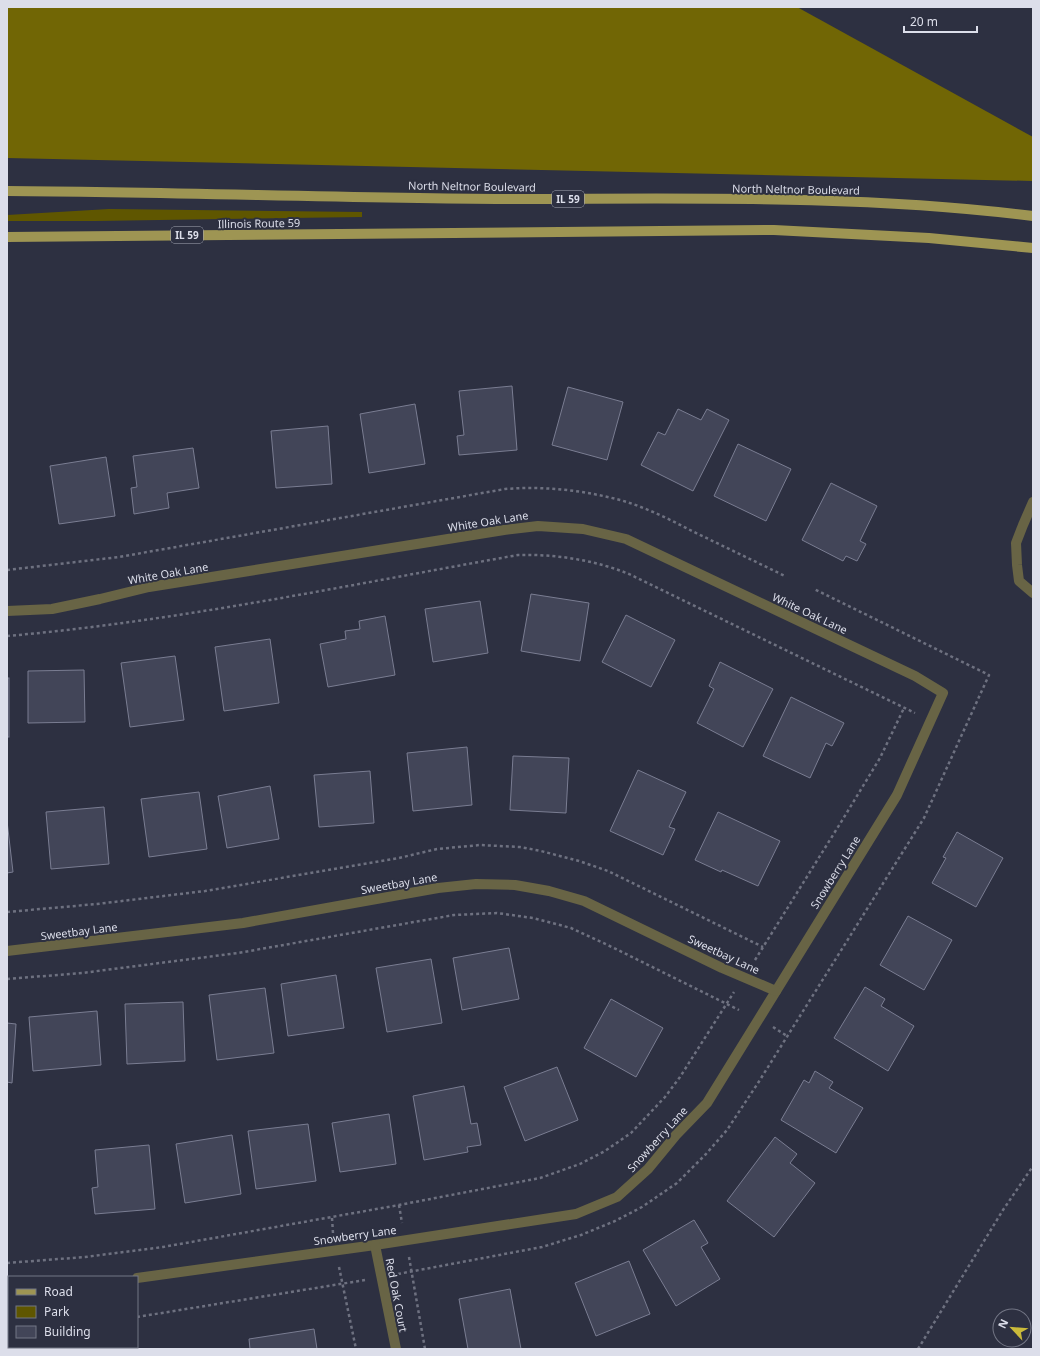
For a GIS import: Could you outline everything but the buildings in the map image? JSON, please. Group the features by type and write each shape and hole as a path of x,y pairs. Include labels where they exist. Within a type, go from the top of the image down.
{"main road":[{"name":"North Neltnor Boulevard","path":"7,191 442,198 716,199 848,202 941,207 1033,216"},
{"name":"Illinois Route 59","path":"7,237 774,230 922,237 1033,248"}],"street":[{"path":"1033,502 1016,543 1016,565 1020,581 1033,593"},
{"name":"White Oak Lane","path":"7,611 52,608 100,599 149,587 504,530 538,526 576,528 626,539 915,676 942,693"},
{"name":"Snowberry Lane","path":"138,1278 375,1245 576,1214 617,1197 648,1169 676,1135 707,1102 897,795 942,693"},
{"name":"Sweetbay Lane","path":"7,951 243,923 438,888 476,884 515,885 549,891 584,900 722,968 776,991"},
{"name":"Red Oak Court","path":"375,1245 396,1349"}],"path":[{"path":"7,636 52,632 204,612 518,555 538,555 559,557 615,568 930,721"},
{"path":"755,960 880,758 904,708"},
{"path":"7,979 82,973 238,952 454,915 497,913 534,918 571,928 739,1010"},
{"path":"7,1263 85,1257 177,1244 391,1207 533,1179 580,1164 605,1151 631,1133 665,1097 680,1077 735,992"},
{"path":"772,1027 787,1036"},
{"path":"918,1349 1003,1210 1033,1166"},
{"path":"412,1271 425,1349"},
{"path":"138,1317 343,1284 356,1349"}],"green space":[{"path":"109,209 362,212 362,217 7,221 7,215"}],"shaded area":[{"path":"7,7 797,7 1033,137 1033,181 7,158"}]}
